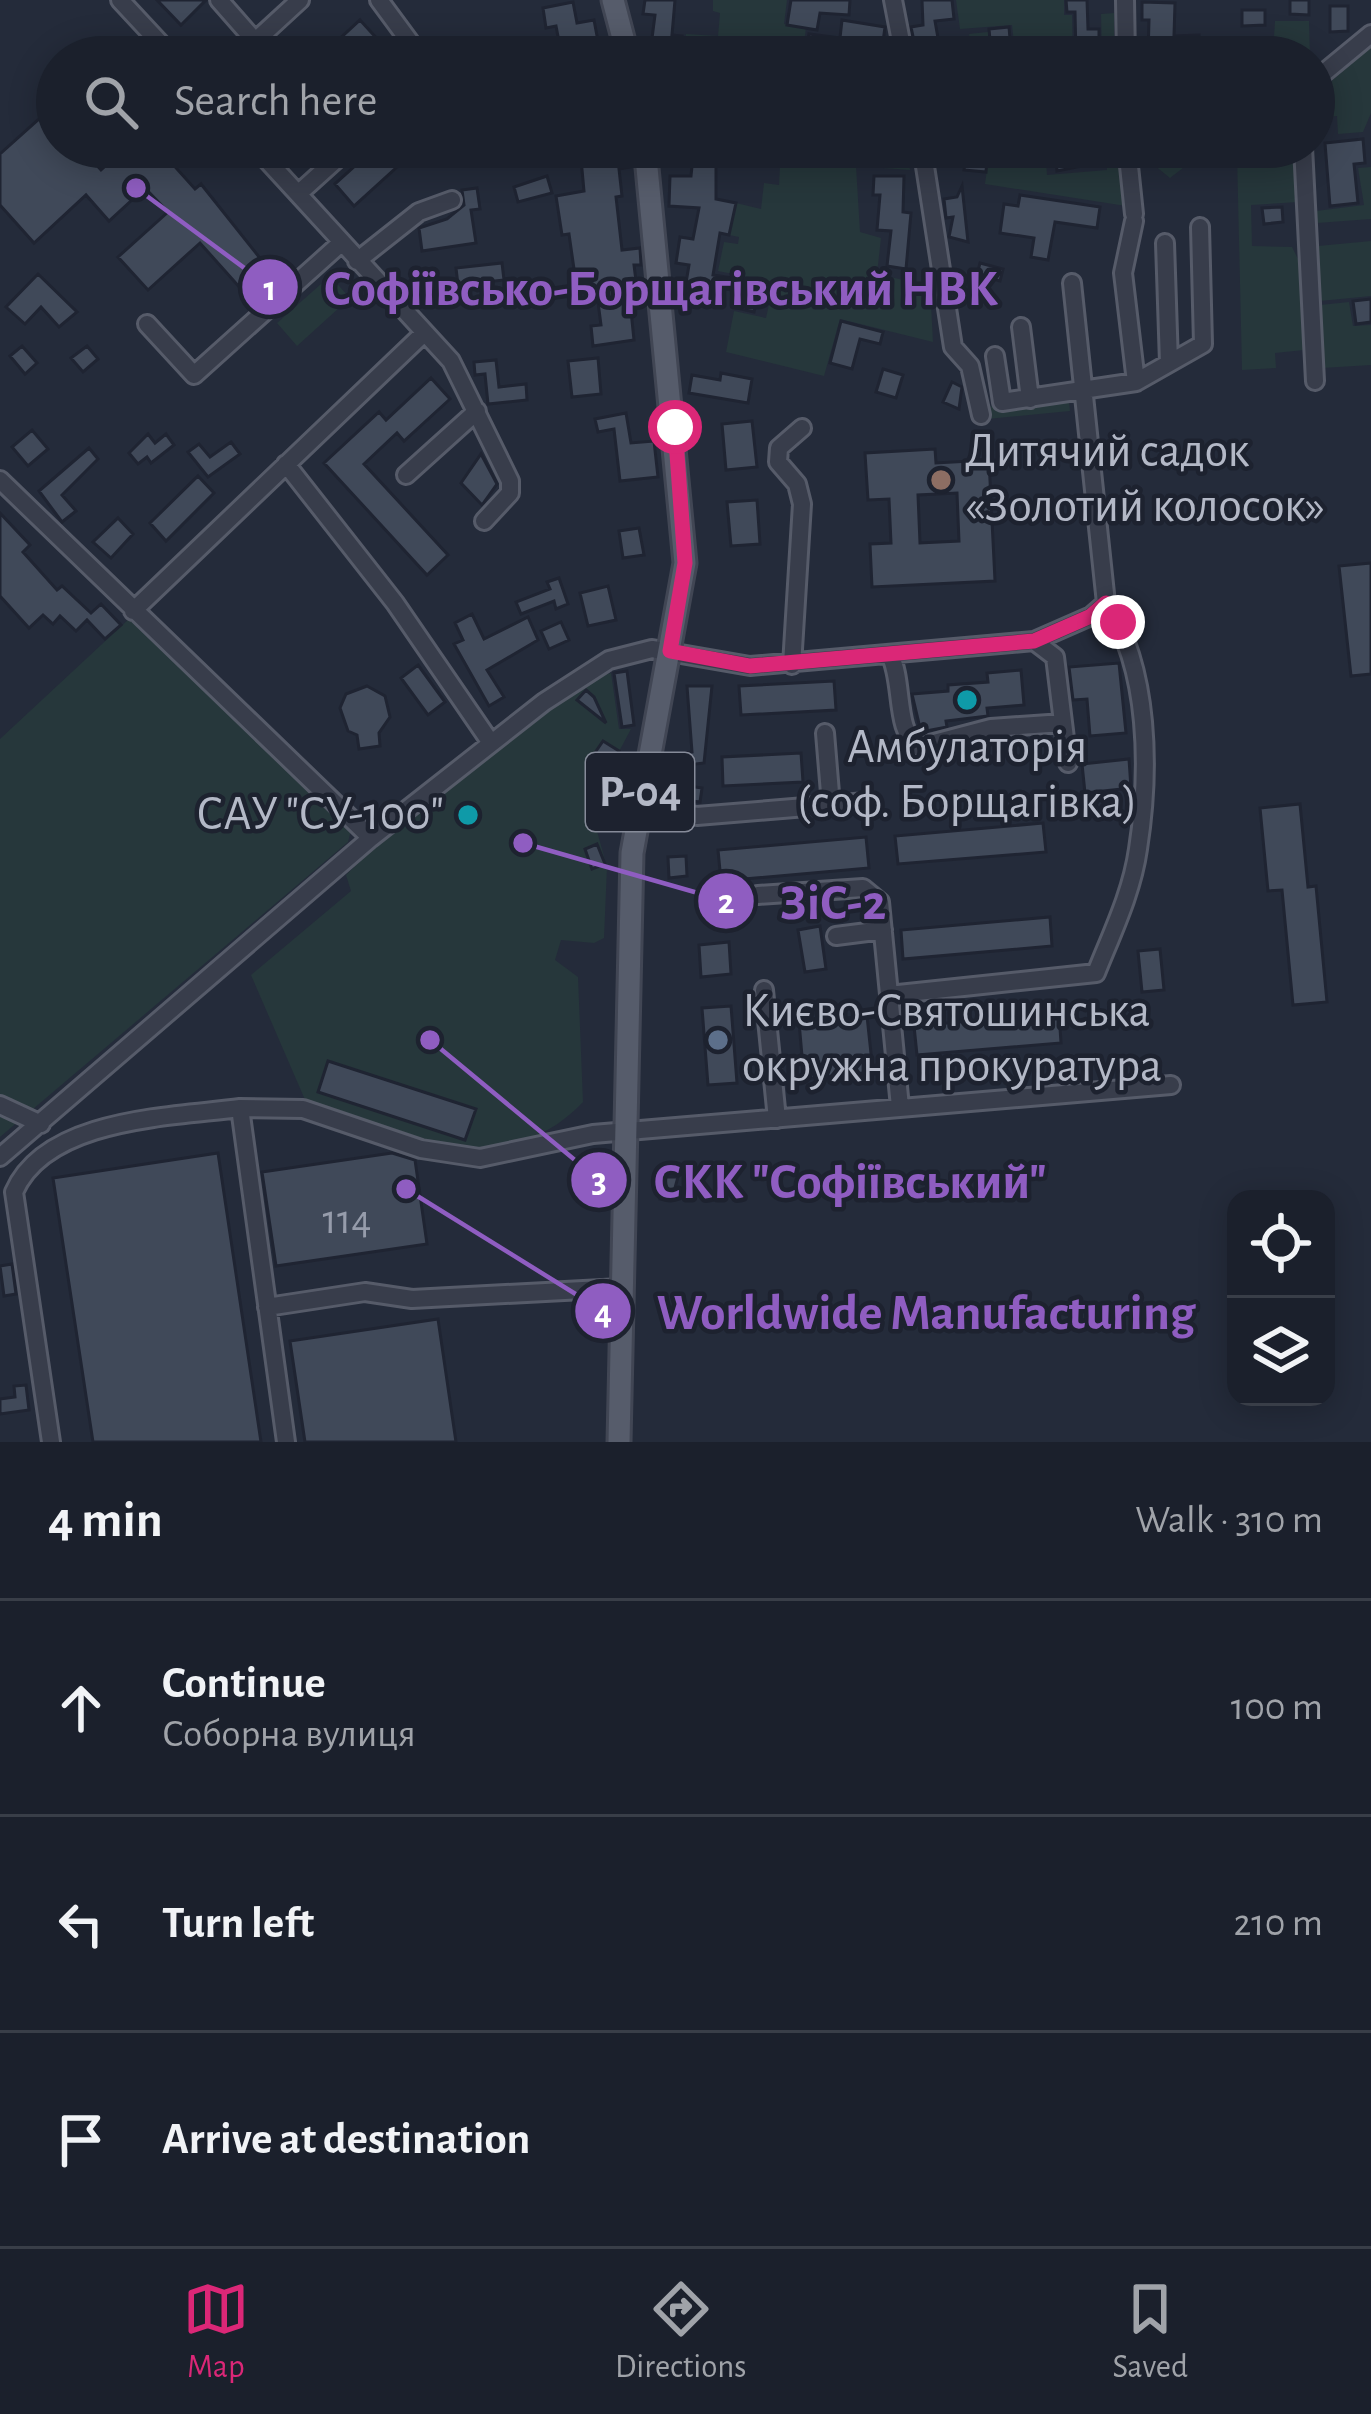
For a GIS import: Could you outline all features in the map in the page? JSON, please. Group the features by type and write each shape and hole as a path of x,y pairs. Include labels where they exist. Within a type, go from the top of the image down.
{"main road":[{"path":"613,0 622,36"},
{"name":"Р-04","path":"619,1442 627,929 637,806 682,592 684,537 647,168"}],"street":[{"path":"120,0 153,36"},
{"path":"219,0 251,36"},
{"path":"260,36 300,0"},
{"path":"379,0 406,36"},
{"path":"893,0 900,36"},
{"path":"1125,0 1126,36"},
{"path":"1335,64 1371,34"},
{"path":"274,168 452,361 510,481 510,493 484,521"},
{"path":"298,194 327,168"},
{"path":"925,168 953,347 970,366 980,415"},
{"path":"1129,168 1134,218 1124,273 1136,382"},
{"path":"1304,168 1315,381"},
{"path":"357,261 419,212 452,200"},
{"path":"995,356 1002,402 1136,382 1203,344 1200,227"},
{"path":"148,324 194,375 341,243"},
{"path":"1165,243 1169,363"},
{"path":"889,995 1096,973 1126,896 1138,849 1141,809 1138,681 1132,655 1106,603 1072,283"},
{"path":"1021,327 1030,399"},
{"path":"133,611 423,334"},
{"path":"406,475 477,411"},
{"path":"792,664 802,504 797,484 778,462 779,448 802,428"},
{"path":"286,464 395,603 491,742"},
{"path":"0,480 371,838"},
{"path":"0,1157 371,838 491,742 609,660 639,649 729,665 792,664 1034,641 1091,616 1106,603"},
{"path":"1034,641 1055,657 1067,763"},
{"path":"890,655 899,677 906,733 920,747 991,728 1063,723"},
{"path":"825,733 831,805"},
{"path":"637,806 697,815 866,802"},
{"path":"758,895 863,888 880,902 900,1107"},
{"path":"836,936 883,930"},
{"path":"764,990 777,1119"},
{"path":"51,1442 14,1192 23,1171 91,1129 240,1108 303,1109 461,1158 624,1131 1171,1085"},
{"path":"0,1105 41,1124"},
{"path":"240,1108 286,1442"},
{"path":"267,1307 365,1292 412,1299 621,1288"}],"shaded area":[{"path":"713,0 787,0 784,24 806,28 805,36 718,36 720,13 713,11"},
{"path":"956,0 1064,0 1064,15 1072,15 1072,36 1013,36 1012,25 960,29"},
{"path":"1114,13 1114,36 1102,36 1101,14"},
{"path":"1275,21 1309,21 1309,36 1274,36"},
{"path":"1371,47 1371,113 1363,132 1338,134 1335,78"},
{"path":"1371,167 1371,219 1317,223 1316,211 1364,205 1358,168"},
{"path":"780,168 856,168 860,232 881,238 877,274 930,286 933,342 840,319 824,376 726,352 734,311 766,318 774,282 718,271 724,242 738,244 739,237 729,235 736,203 761,209 764,183 779,185"},
{"path":"987,168 1046,168 1047,175 1120,168 1126,206 985,184"},
{"path":"1158,168 1183,168 1170,178"},
{"path":"1237,168 1296,168 1298,202 1251,205 1252,246 1292,247 1299,261 1304,350 1275,353 1276,368 1242,370"},
{"path":"1371,241 1371,296 1320,301 1318,246"},
{"path":"330,276 350,298 297,346 277,323"},
{"path":"1349,302 1353,326 1371,325 1371,365 1322,368 1320,305"},
{"path":"1069,402 1070,411 987,419 982,404 998,408"},
{"path":"129,619 351,830 348,842 0,1137 0,739"},
{"path":"611,673 619,729 631,729 590,806 607,867 604,938 594,943 561,940 555,960 578,977 583,1102 552,1128 519,1142 484,1147 413,1137 306,1102 251,975 351,891 346,875 435,795 554,704"}],"building":[{"path":"157,0 206,0 181,25"},
{"path":"645,0 675,0 672,35 682,36 652,36 655,15 643,14"},
{"path":"791,0 850,0 849,15 820,13 817,30 787,25"},
{"path":"922,0 952,0 954,19 935,21 938,36 913,36 911,27 923,25"},
{"path":"1066,0 1087,0 1088,29 1099,29 1099,36 1076,36 1075,12 1067,12"},
{"path":"1290,0 1309,0 1309,15 1290,14"},
{"path":"573,2 577,23 594,20 597,36 558,36 556,26 546,28 543,8"},
{"path":"1142,2 1175,3 1174,36 1149,36 1149,20 1142,20"},
{"path":"1330,6 1348,6 1348,31 1330,32"},
{"path":"1242,10 1265,10 1265,25 1242,26"},
{"path":"360,20 375,36 343,36"},
{"path":"842,20 885,27 884,36 840,36"},
{"path":"1009,27 1010,36 990,36 989,29"},
{"path":"36,122 36,168 176,168 195,189 201,184 275,277 250,299 200,243 148,290 118,257 168,212 145,188 109,221 86,195 34,243 0,205 0,154"},
{"path":"1363,139 1365,163 1354,164 1358,203 1330,206 1327,168 1335,168 1335,142"},
{"path":"353,168 396,168 354,206 335,184"},
{"path":"582,168 624,168 619,169 622,196 616,197 622,250 640,248 641,265 634,265 637,289 629,291 634,340 593,346 591,326 601,325 596,287 577,290 569,234 562,235 556,196 584,191"},
{"path":"692,168 716,168 716,199 736,203 729,235 720,233 713,275 733,278 732,290 686,283 689,265 676,263 680,237 693,239 699,208 669,206 670,176 691,176"},
{"path":"547,176 552,193 518,202 514,187"},
{"path":"874,176 904,176 903,212 911,213 906,269 887,266 891,231 877,230 880,195 873,195"},
{"path":"962,186 968,242 949,237 953,217 946,218 944,199 957,197"},
{"path":"477,188 480,209 471,210 476,243 422,251 419,228 447,219 464,205 462,190"},
{"path":"1020,195 1100,207 1097,228 1055,222 1048,260 1031,257 1034,238 1000,233 1004,204 1018,206"},
{"path":"1282,207 1283,222 1264,224 1262,208"},
{"path":"502,263 504,280 458,285 456,268"},
{"path":"980,263 1003,269 1000,281 977,275"},
{"path":"38,274 77,312 59,327 41,307 25,324 6,307"},
{"path":"735,295 757,299 754,312 732,307"},
{"path":"1371,299 1371,322 1356,324 1353,301"},
{"path":"841,321 883,332 880,344 860,339 852,369 830,363"},
{"path":"22,346 37,363 25,374 10,356"},
{"path":"87,346 98,359 83,372 71,358"},
{"path":"598,358 601,394 572,397 568,361"},
{"path":"496,360 499,387 526,384 527,400 488,404 485,374 475,375 474,362"},
{"path":"883,369 903,375 896,398 876,392"},
{"path":"721,373 752,379 748,403 689,393 692,375 720,380"},
{"path":"431,378 450,399 404,441 397,433 364,464 448,555 427,575 324,463 379,412 386,420"},
{"path":"952,382 962,387 959,409 943,402"},
{"path":"626,413 631,443 654,441 658,477 620,481 614,429 598,432 595,419"},
{"path":"752,421 757,467 726,470 722,424"},
{"path":"32,430 48,449 28,466 12,447"},
{"path":"148,434 155,443 166,434 174,445 151,463 147,457 138,464 129,453"},
{"path":"231,442 240,454 208,477 188,452 199,444 210,457"},
{"path":"89,448 98,459 62,495 76,511 62,522 39,491"},
{"path":"935,449 936,463 989,460 995,581 872,587 870,544 891,543 889,499 868,500 865,453","holes":["957,493 959,541 920,543 918,495"]},
{"path":"481,454 497,484 482,505 461,483"},
{"path":"198,476 214,493 166,541 150,523"},
{"path":"757,500 760,544 731,546 727,502"},
{"path":"0,513 30,545 23,552 57,590 62,586 91,613 101,604 121,625 105,639 87,620 76,631 60,616 53,624 43,615 29,628 0,596"},
{"path":"118,518 133,534 111,558 93,542"},
{"path":"639,528 644,555 623,558 619,531"},
{"path":"1371,563 1371,674 1351,676 1339,566"},
{"path":"559,578 568,604 556,609 554,601 521,614 516,602 550,589 547,582"},
{"path":"608,586 616,620 588,626 580,593"},
{"path":"472,614 484,639 528,617 538,640 487,670 504,697 489,706 454,644 463,640 455,623"},
{"path":"561,622 569,640 549,649 541,631"},
{"path":"1119,663 1126,733 1090,736 1087,699 1073,700 1069,667"},
{"path":"418,665 445,702 428,715 401,678"},
{"name":"Амбулаторія (соф. Борщагівка)","path":"1021,670 1024,705 987,708 988,716 946,721 947,727 921,732 912,694 948,691 948,685 988,682 987,673"},
{"path":"627,671 634,725 622,727 614,673"},
{"path":"834,681 836,710 741,715 739,686"},
{"path":"367,686 385,696 390,717 379,733 380,746 359,749 357,735 348,731 340,708 346,694"},
{"path":"687,686 712,686 704,763 687,765 688,786 702,788 700,802 668,798 665,767 672,767 670,755 692,752"},
{"path":"586,690 594,697 606,723 577,700"},
{"path":"603,741 619,751 608,768 592,757"},
{"path":"801,753 803,782 723,786 722,757"},
{"path":"1129,759 1131,788 1085,793 1082,764"},
{"path":"1300,804 1308,887 1316,886 1327,1002 1293,1005 1282,890 1268,891 1260,808"},
{"path":"1043,823 1046,852 898,864 895,836"},
{"path":"866,837 869,868 721,881 718,850"},
{"path":"597,844 605,864 592,869 585,849"},
{"path":"686,856 687,876 669,878 668,857"},
{"path":"1050,917 1052,946 903,959 901,930"},
{"path":"820,926 826,969 805,972 798,930"},
{"path":"729,942 731,974 701,977 699,945"},
{"path":"1160,949 1164,990 1142,992 1138,951"},
{"path":"731,1006 737,1083 708,1085 702,1008"},
{"path":"1059,1013 1061,1043 917,1055 914,1026"},
{"path":"867,1016 873,1072 804,1079 799,1022"},
{"path":"328,1061 476,1109 465,1140 318,1092"},
{"path":"218,1153 261,1442 93,1442 53,1178"},
{"path":"392,1153 415,1160 427,1244 276,1266 262,1172"},
{"path":"660,1177 678,1177 672,1199 660,1199"},
{"path":"12,1264 16,1294 4,1296 0,1266"},
{"path":"438,1319 456,1442 305,1442 290,1341"},
{"path":"26,1385 29,1410 0,1414 0,1399 15,1397 14,1386"}],"place":[{"name":"Софіївсько-Борщагівський НВК","path":"136,188"},
{"name":"Дитячий садок «Золотий колосок»","path":"941,480"},
{"name":"Амбулаторія (соф. Борщагівка)","path":"967,700"},
{"name":"САУ \"СУ-100\"","path":"468,815"},
{"name":"ЗіС-2","path":"523,843"},
{"name":"СКК \"Софіївський\"","path":"430,1040"},
{"name":"Києво-Святошинська окружна прокуратура","path":"718,1040"},
{"name":"Worldwide Manufacturing","path":"406,1189"}],"route":[{"path":"675,427 685,563 670,651 729,665 792,664 1034,641 1091,616 1106,603 1118,622"}]}
